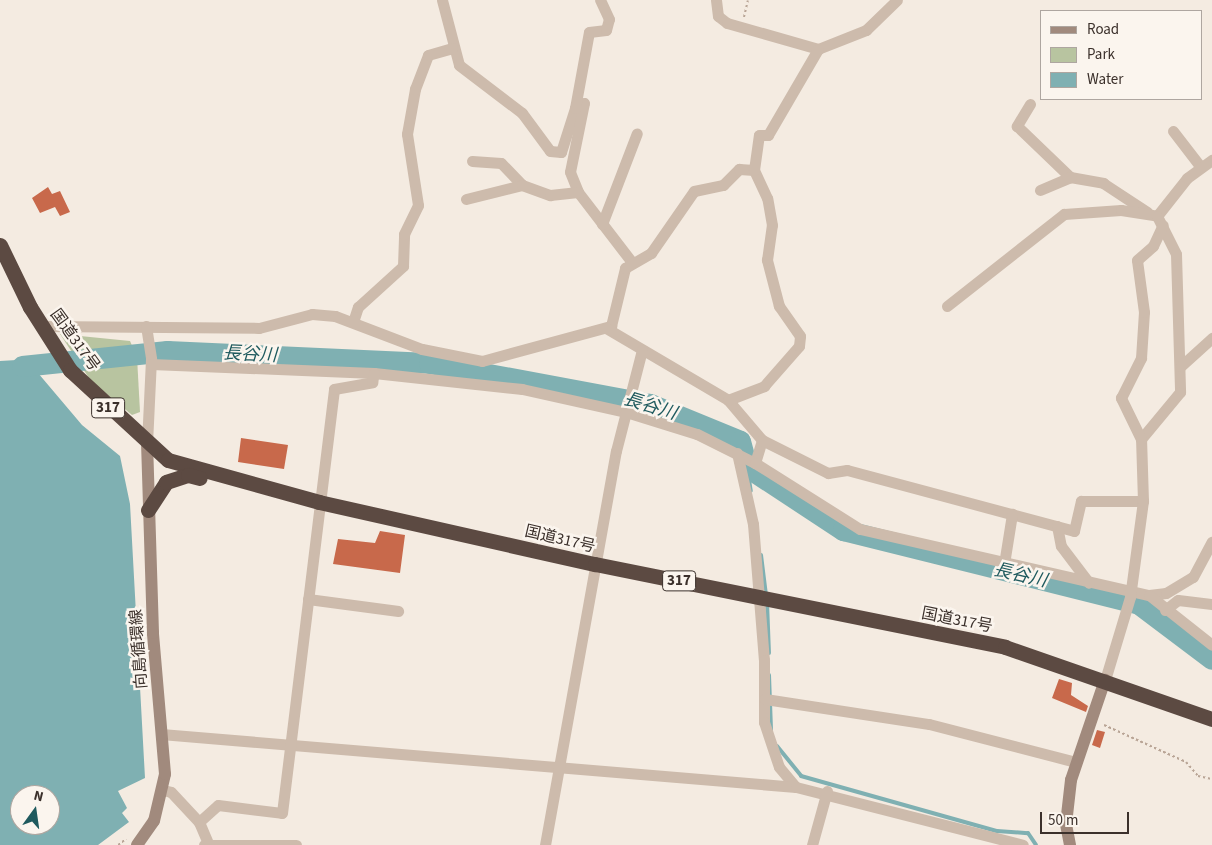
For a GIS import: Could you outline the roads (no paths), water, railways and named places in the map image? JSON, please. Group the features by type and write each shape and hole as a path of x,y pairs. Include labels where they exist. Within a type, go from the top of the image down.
{"highway":[{"name":"国道317号","path":"0,245 43,329 70,370 148,444 168,460 202,472 319,502 595,564 1005,647 1105,680 1212,719"},
{"path":"148,510 159,488 175,477 188,475 258,493 319,502"}],"main road":[{"name":"向島循環線","path":"137,845 154,821 163,790 148,510 148,444"},
{"path":"1067,845 1066,824 1076,762 1105,680"}],"street":[{"path":"442,0 452,48 465,72 522,113 550,151 561,152 576,108 589,32 606,30 609,20 600,0"},
{"path":"716,0 718,16 741,28 818,48 866,30 897,0"},
{"path":"353,322 358,307 403,266 404,234 418,205 406,134 415,89 428,55 452,48"},
{"path":"728,400 764,386 799,346 800,336 779,306 767,260 772,225 767,198 754,170 759,135 768,135 818,48"},
{"path":"576,108 584,103 570,172 578,192 631,261"},
{"path":"1030,104 1017,126 1070,177 1103,183 1156,218 1176,254 1181,366 1180,392 1141,438"},
{"path":"1173,131 1200,166"},
{"path":"602,224 637,133"},
{"path":"1105,680 1131,591 1143,501 1141,438 1121,398 1141,358 1144,312 1137,260 1153,246 1156,218 1200,166 1212,160"},
{"path":"472,161 501,163 522,185 550,195 578,192"},
{"path":"43,329 259,328 312,314 353,322 422,349 482,361 611,326 625,268 631,261 651,253 694,191 723,185 739,169 754,170"},
{"path":"1040,190 1070,177"},
{"path":"466,199 522,185"},
{"path":"948,306 1064,214 1096,210 1156,218"},
{"path":"146,328 151,362 148,444"},
{"path":"606,328 728,400 762,440 828,474 837,475 847,470 1074,531 1081,500 1143,501"},
{"path":"1181,366 1212,338"},
{"path":"545,845 595,564 627,409 642,350"},
{"path":"151,362 374,373 522,389 627,409 697,434 755,462 860,529 1004,564 1149,595 1166,593 1192,577 1212,542"},
{"path":"198,822 218,805 282,814 334,389 372,382 374,373"},
{"path":"755,462 762,440"},
{"path":"737,453 750,499 770,745 779,767 796,787"},
{"path":"1004,564 1012,514"},
{"path":"1057,526 1061,546 1089,583"},
{"path":"1149,595 1165,610 1212,645"},
{"path":"308,599 398,611"},
{"path":"1165,610 1178,600 1212,604"},
{"path":"765,699 929,724 1076,762"},
{"path":"161,734 291,743 796,787 826,791 1023,845"},
{"path":"163,790 198,822 208,845 296,845"},
{"path":"812,845 826,791"}],"water":[{"path":"34,359 38,373 82,425 120,456 130,504 145,778 118,791 127,808 122,813 129,822 98,845 0,845 0,361"}],"waterway":[{"name":"長谷川","path":"22,366 167,351 429,363 650,404 740,441 747,467 843,530 1139,604 1212,659"},
{"path":"747,467 751,491"},
{"path":"761,555 766,595"},
{"path":"767,602 769,653"},
{"path":"769,675 771,730"},
{"path":"777,746 801,776 997,831 1028,833 1036,845"}]}
